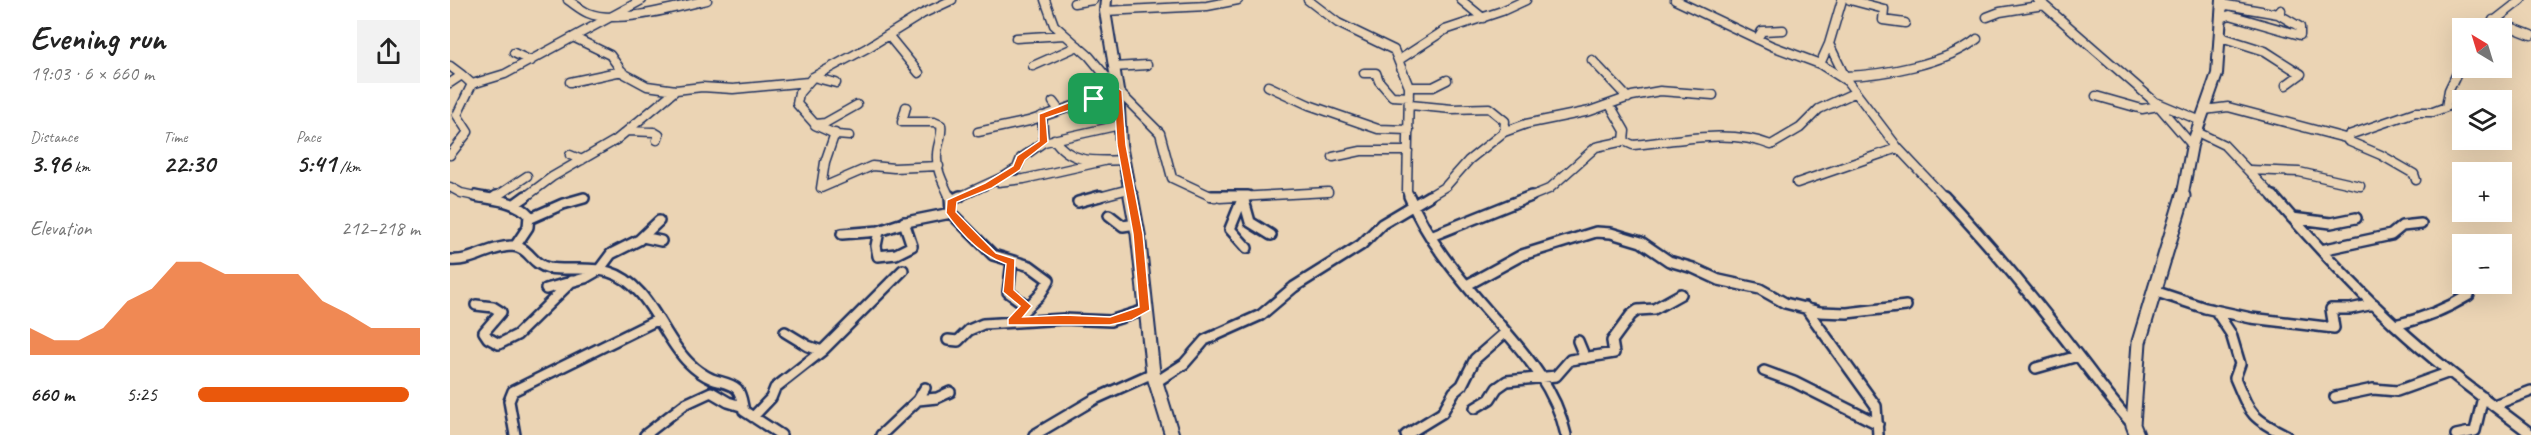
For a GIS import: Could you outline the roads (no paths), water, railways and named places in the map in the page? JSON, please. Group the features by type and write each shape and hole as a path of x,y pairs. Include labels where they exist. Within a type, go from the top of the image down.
{"street":[{"path":"568,0 583,11 597,17 659,12 707,0"},
{"path":"472,84 505,74 642,0"},
{"path":"849,136 835,134 815,124 797,104 800,93 810,79 922,14 952,0"},
{"path":"1045,0 1054,25 1078,46 1160,133 1172,178 1216,198 1328,192"},
{"path":"1074,3 1093,0"},
{"path":"1172,435 1155,378 1136,224 1124,160 1118,91 1106,5 1207,6 1238,0"},
{"path":"1308,0 1322,14 1342,27 1394,50 1409,87 1407,191 1412,207 1436,247 1543,377 1558,403 1566,435"},
{"path":"1461,0 1483,18"},
{"path":"1399,60 1445,30 1483,18 1526,0"},
{"path":"1675,0 1757,39 1820,64 1845,79 1888,73 1942,60 1960,52 1977,39"},
{"path":"1820,64 1829,44 1842,0"},
{"path":"1850,0 1884,9 1883,20 1905,23"},
{"path":"2496,18 2521,0"},
{"path":"1987,16 2041,3 2156,104 2192,145"},
{"path":"2135,430 2139,342 2182,199 2192,145 2217,74 2222,9 2227,5 2280,12 2300,27 2300,34 2230,15 2222,9"},
{"path":"2512,28 2531,35"},
{"path":"1757,39 1762,31 1783,30"},
{"path":"888,35 919,73"},
{"path":"1016,38 1064,35"},
{"path":"575,38 610,55 622,71 647,86 676,90 702,87 752,88 810,79 836,83"},
{"path":"2220,41 2224,38 2268,51 2301,74 2286,85"},
{"path":"1829,44 1854,93 1898,148 1973,227 2135,430"},
{"path":"1033,66 1078,46"},
{"path":"514,53 531,61"},
{"path":"1592,60 1628,98"},
{"path":"1114,67 1148,65"},
{"path":"450,66 472,84"},
{"path":"570,82 622,71"},
{"path":"1364,73 1376,73 1379,81 1392,96 1409,101 1459,109 1480,106 1490,108 1501,115 1505,121 1504,132"},
{"path":"450,83 462,75"},
{"path":"2349,139 2356,131 2376,128 2415,112 2433,112 2446,107 2449,90 2455,78"},
{"path":"1409,87 1427,90 1447,80"},
{"path":"450,154 468,132 457,115 459,107 468,98 472,84"},
{"path":"1268,86 1309,105 1378,129 1409,130"},
{"path":"515,204 552,177 627,131 676,90"},
{"path":"978,132 1042,116 1085,102 1104,92 1118,91"},
{"path":"1034,435 1095,399 1155,378 1184,364 1205,340 1261,315 1294,287 1361,245 1382,224 1446,186 1470,160 1504,132 1526,124 1569,116 1660,91 1713,95"},
{"path":"1431,236 1549,189 1596,147 1624,141 1633,145 1734,136 1754,138 1772,145 1800,128 1819,109 1854,93"},
{"path":"2096,96 2142,109 2156,104 2200,121 2250,170 2292,219 2394,325 2450,372 2531,434"},
{"path":"1053,102 1059,110"},
{"path":"815,124 830,120 857,105"},
{"path":"1610,105 1625,131 1624,141"},
{"path":"906,107 902,122 934,122 941,125 943,130 937,154 940,177 952,200 951,213 993,255 1012,262 1025,263 1041,270 1049,280 1046,287 1012,322"},
{"path":"2200,121 2228,107 2349,139 2348,141 2381,155 2414,174 2416,180"},
{"path":"1042,116 1044,142"},
{"path":"639,131 653,123"},
{"path":"952,200 993,183 1017,168 1021,158 1044,142 1120,125"},
{"path":"627,131 654,132 659,135 657,140"},
{"path":"835,134 825,162 821,188 872,166 894,168 939,166"},
{"path":"1054,139 1063,152 1104,161"},
{"path":"1797,183 1898,148"},
{"path":"1333,157 1361,151 1408,151"},
{"path":"570,155 582,160"},
{"path":"993,183 1024,179 1104,161 1124,160"},
{"path":"2250,170 2299,172 2360,186"},
{"path":"492,199 527,176"},
{"path":"450,187 464,194 515,204 531,218"},
{"path":"1078,202 1129,189"},
{"path":"1243,197 1250,222 1271,235"},
{"path":"1243,197 1230,229 1247,248"},
{"path":"516,245 526,233 531,218 562,204 584,198"},
{"path":"843,234 879,231 904,222 951,213"},
{"path":"1109,215 1123,226 1136,224"},
{"path":"2292,219 2326,225 2356,218"},
{"path":"546,288 585,278 599,270 611,254 643,237 659,221"},
{"path":"879,231 876,246 878,256 896,254 912,246 904,222"},
{"path":"2321,250 2391,235 2402,226 2421,224"},
{"path":"1467,285 1522,255 1596,232 1611,233 1641,242 1669,261 1693,267 1719,280 1760,289 1785,303 1820,312 1847,313 1906,306"},
{"path":"643,237 661,241"},
{"path":"450,260 465,261 500,247 516,245 525,249 530,259 540,266 599,270 614,273 628,280 676,349 710,379 732,386 739,393 741,406"},
{"path":"1012,262 1008,292 1027,306"},
{"path":"753,417 771,398 775,388 822,351 903,270"},
{"path":"476,305 501,312 484,332 488,338 499,344 517,335 572,281"},
{"path":"2154,291 2216,310 2285,324 2306,323 2334,328 2331,309 2350,309 2374,304"},
{"path":"1475,408 1490,399 1497,388 1508,381 1556,376 1570,360 1614,353 1612,341 1631,315 1638,310 1654,309 1682,294"},
{"path":"2394,325 2427,319 2454,306 2469,294"},
{"path":"1804,308 1876,406 1878,435"},
{"path":"948,340 958,341 969,330 983,324 1064,319 1110,321 1145,310"},
{"path":"2216,310 2231,334 2240,364 2235,378 2248,408 2260,423 2286,435"},
{"path":"514,435 509,401 513,392 533,380 544,377 657,321"},
{"path":"785,332 808,346 822,351"},
{"path":"1406,435 1442,413 1454,392 1462,385 1475,359 1506,332"},
{"path":"1578,341 1585,358"},
{"path":"2036,368 2078,356"},
{"path":"1764,371 1803,386 1857,416 1878,423"},
{"path":"2335,397 2373,389 2397,391 2450,372"},
{"path":"881,435 918,400 925,388"},
{"path":"2494,405 2531,391"},
{"path":"645,435 686,404 711,392 728,402 741,406 774,434"},
{"path":"918,400 937,398 950,392"},
{"path":"2456,435 2475,431 2483,397"}]}
